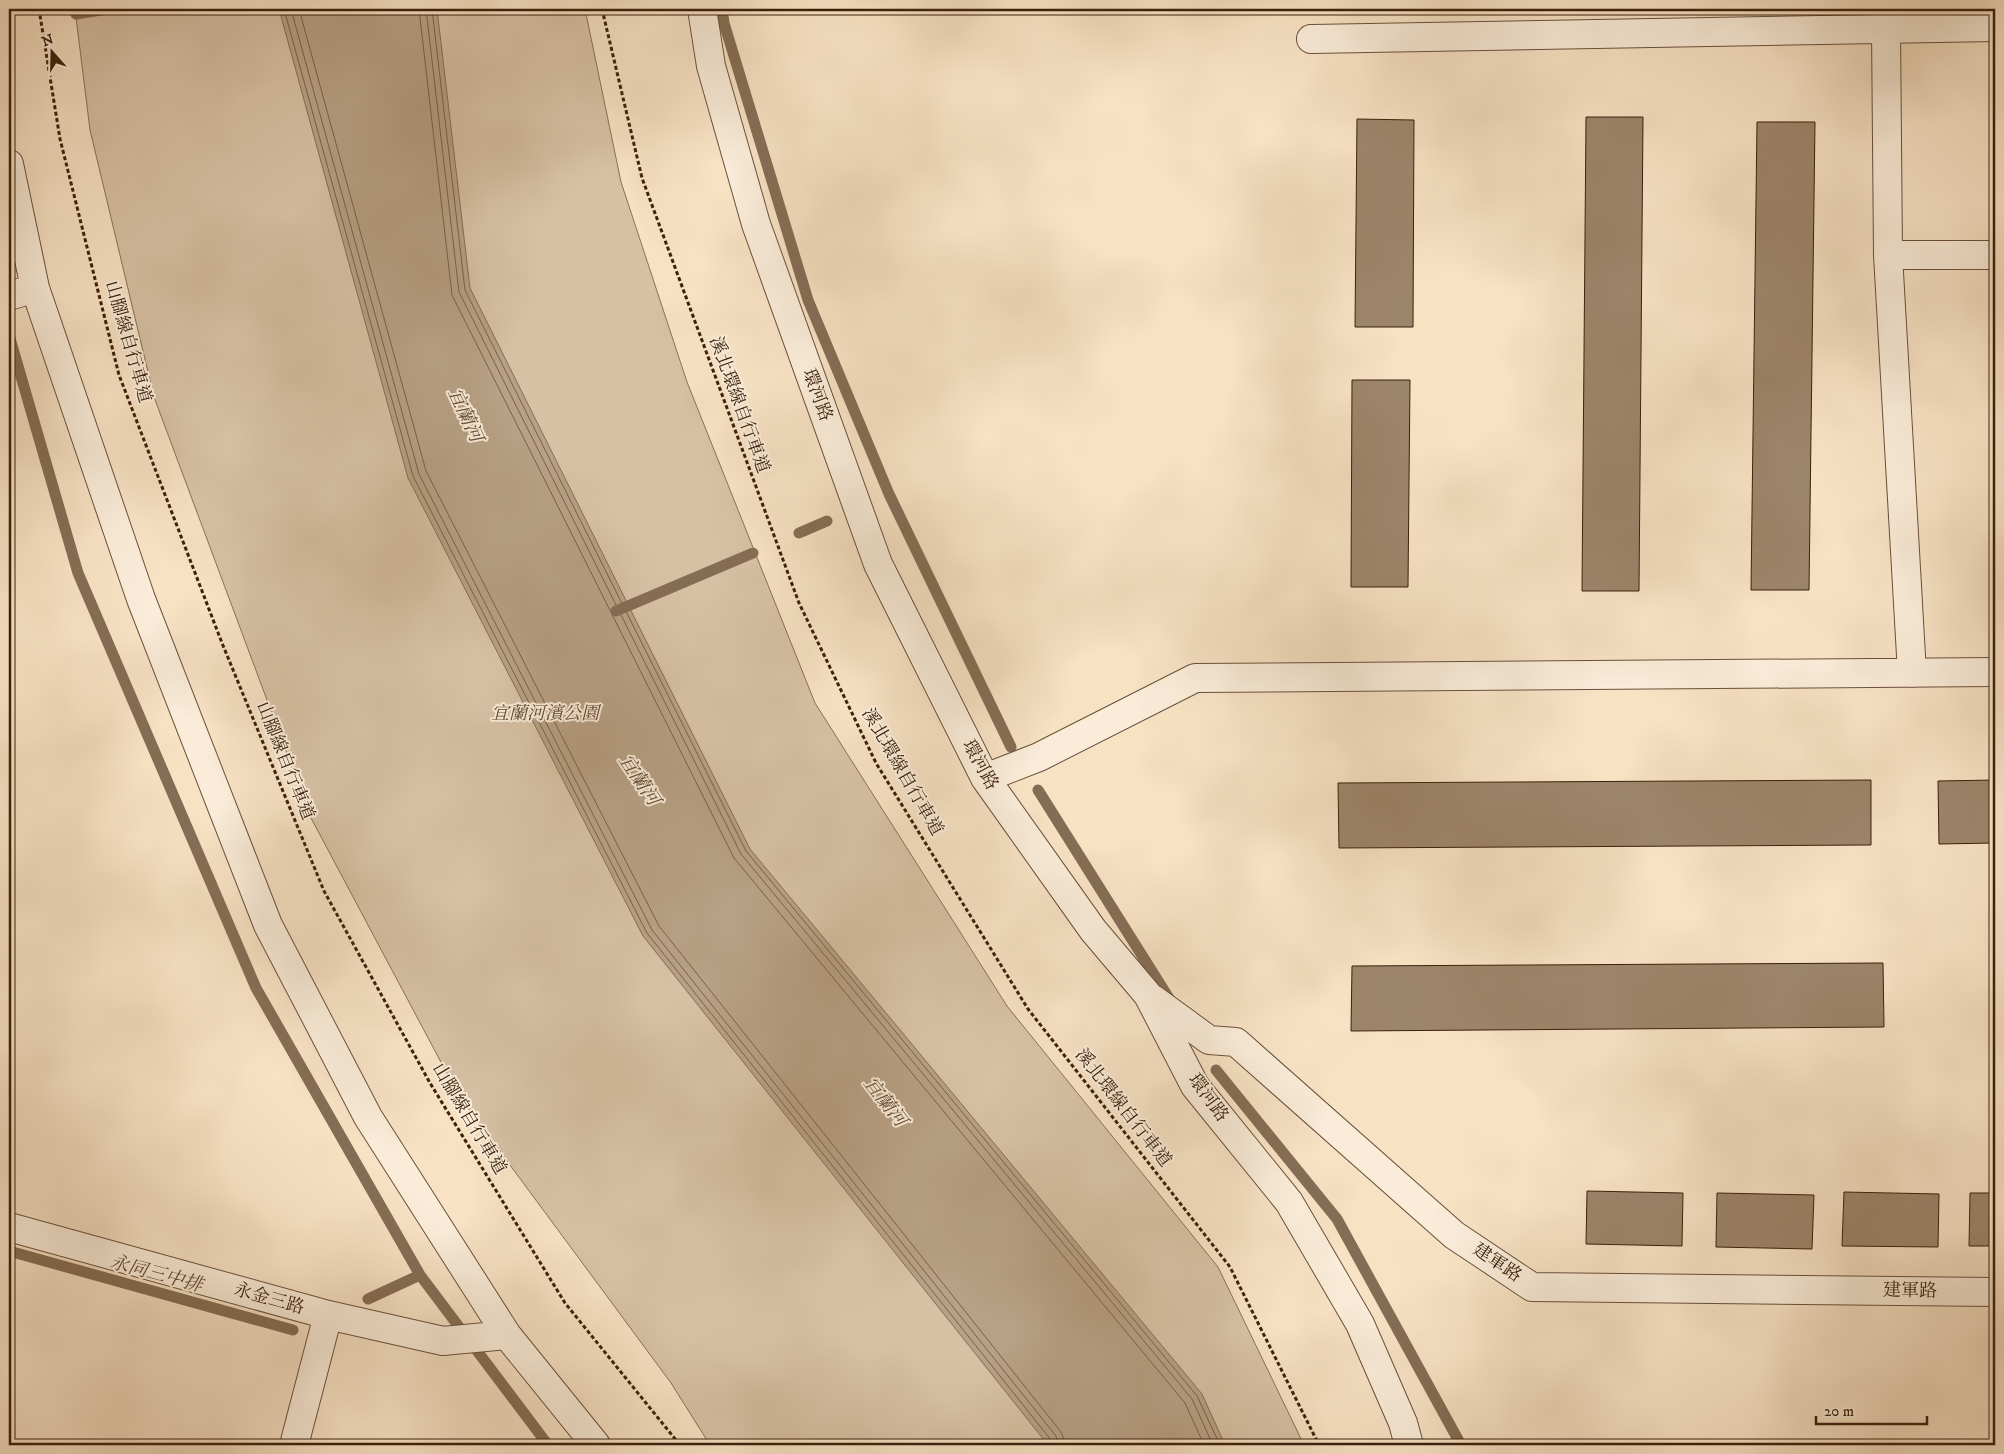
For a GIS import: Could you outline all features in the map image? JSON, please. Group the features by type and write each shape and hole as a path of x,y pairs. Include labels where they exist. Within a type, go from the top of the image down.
{"street":[{"name":"環河路","path":"702,9 711,66 756,224 878,564 985,778 1093,930 1148,995 1195,1086 1289,1202 1360,1324 1403,1423 1409,1445"},
{"path":"1310,40 1995,27"},
{"path":"1886,28 1888,255 1912,672"},
{"path":"9,164 34,288 141,599 268,925 368,1117 506,1336 596,1445"},
{"path":"1888,255 1995,255"},
{"path":"9,296 34,288"},
{"path":"985,778 1039,756 1196,678 1995,672"},
{"name":"建軍路","path":"1148,995 1209,1040 1236,1042 1454,1235 1532,1287 1995,1292"},
{"name":"永金三路","path":"9,1227 328,1316 443,1341 506,1336"},
{"path":"294,1445 328,1316"}],"path":[{"name":"山腳線自行車道","path":"39,9 60,140 119,375 222,643 324,890 430,1083 565,1303 680,1445"},
{"name":"溪北環線自行車道","path":"602,9 642,178 675,269 798,603 876,763 1028,1009 1230,1267 1320,1445"}],"green space":[{"name":"宜蘭河濱公園","path":"75,9 585,9 621,182 687,382 815,703 1007,1006 1218,1267 1304,1445 710,1445 671,1383 459,1096 311,818 154,397 90,130"}],"water":[{"name":"宜蘭河","path":"279,9 437,9 470,288 750,849 1202,1394 1225,1445 1048,1445 643,936 408,478"}],"building":[{"path":"1586,117 1643,117 1639,591 1582,591"},
{"path":"1357,119 1414,120 1413,327 1355,327"},
{"path":"1757,122 1815,122 1809,590 1751,590"},
{"path":"1352,380 1410,380 1408,587 1351,587"},
{"path":"1871,780 1871,845 1339,848 1338,783"},
{"path":"1995,780 1995,843 1939,844 1938,781"},
{"path":"1883,963 1884,1027 1351,1031 1352,966"},
{"path":"1587,1191 1683,1193 1682,1246 1586,1244"},
{"path":"1844,1192 1939,1194 1938,1247 1842,1246"},
{"path":"1717,1193 1814,1195 1812,1249 1716,1247"},
{"path":"1970,1193 1995,1193 1995,1246 1969,1246"}],"waterway":[{"path":"76,14 107,9"},
{"path":"722,9 724,23 808,300 889,494 1011,747"},
{"path":"9,335 78,573 256,988 420,1275 548,1445"},
{"path":"799,533 827,521"},
{"path":"616,611 753,553"},
{"path":"1038,790 1170,1000"},
{"path":"1216,1070 1337,1219 1461,1445"},
{"name":"永同三中排","path":"9,1251 293,1330"},
{"name":"永同三中排","path":"368,1299 420,1275"}]}
